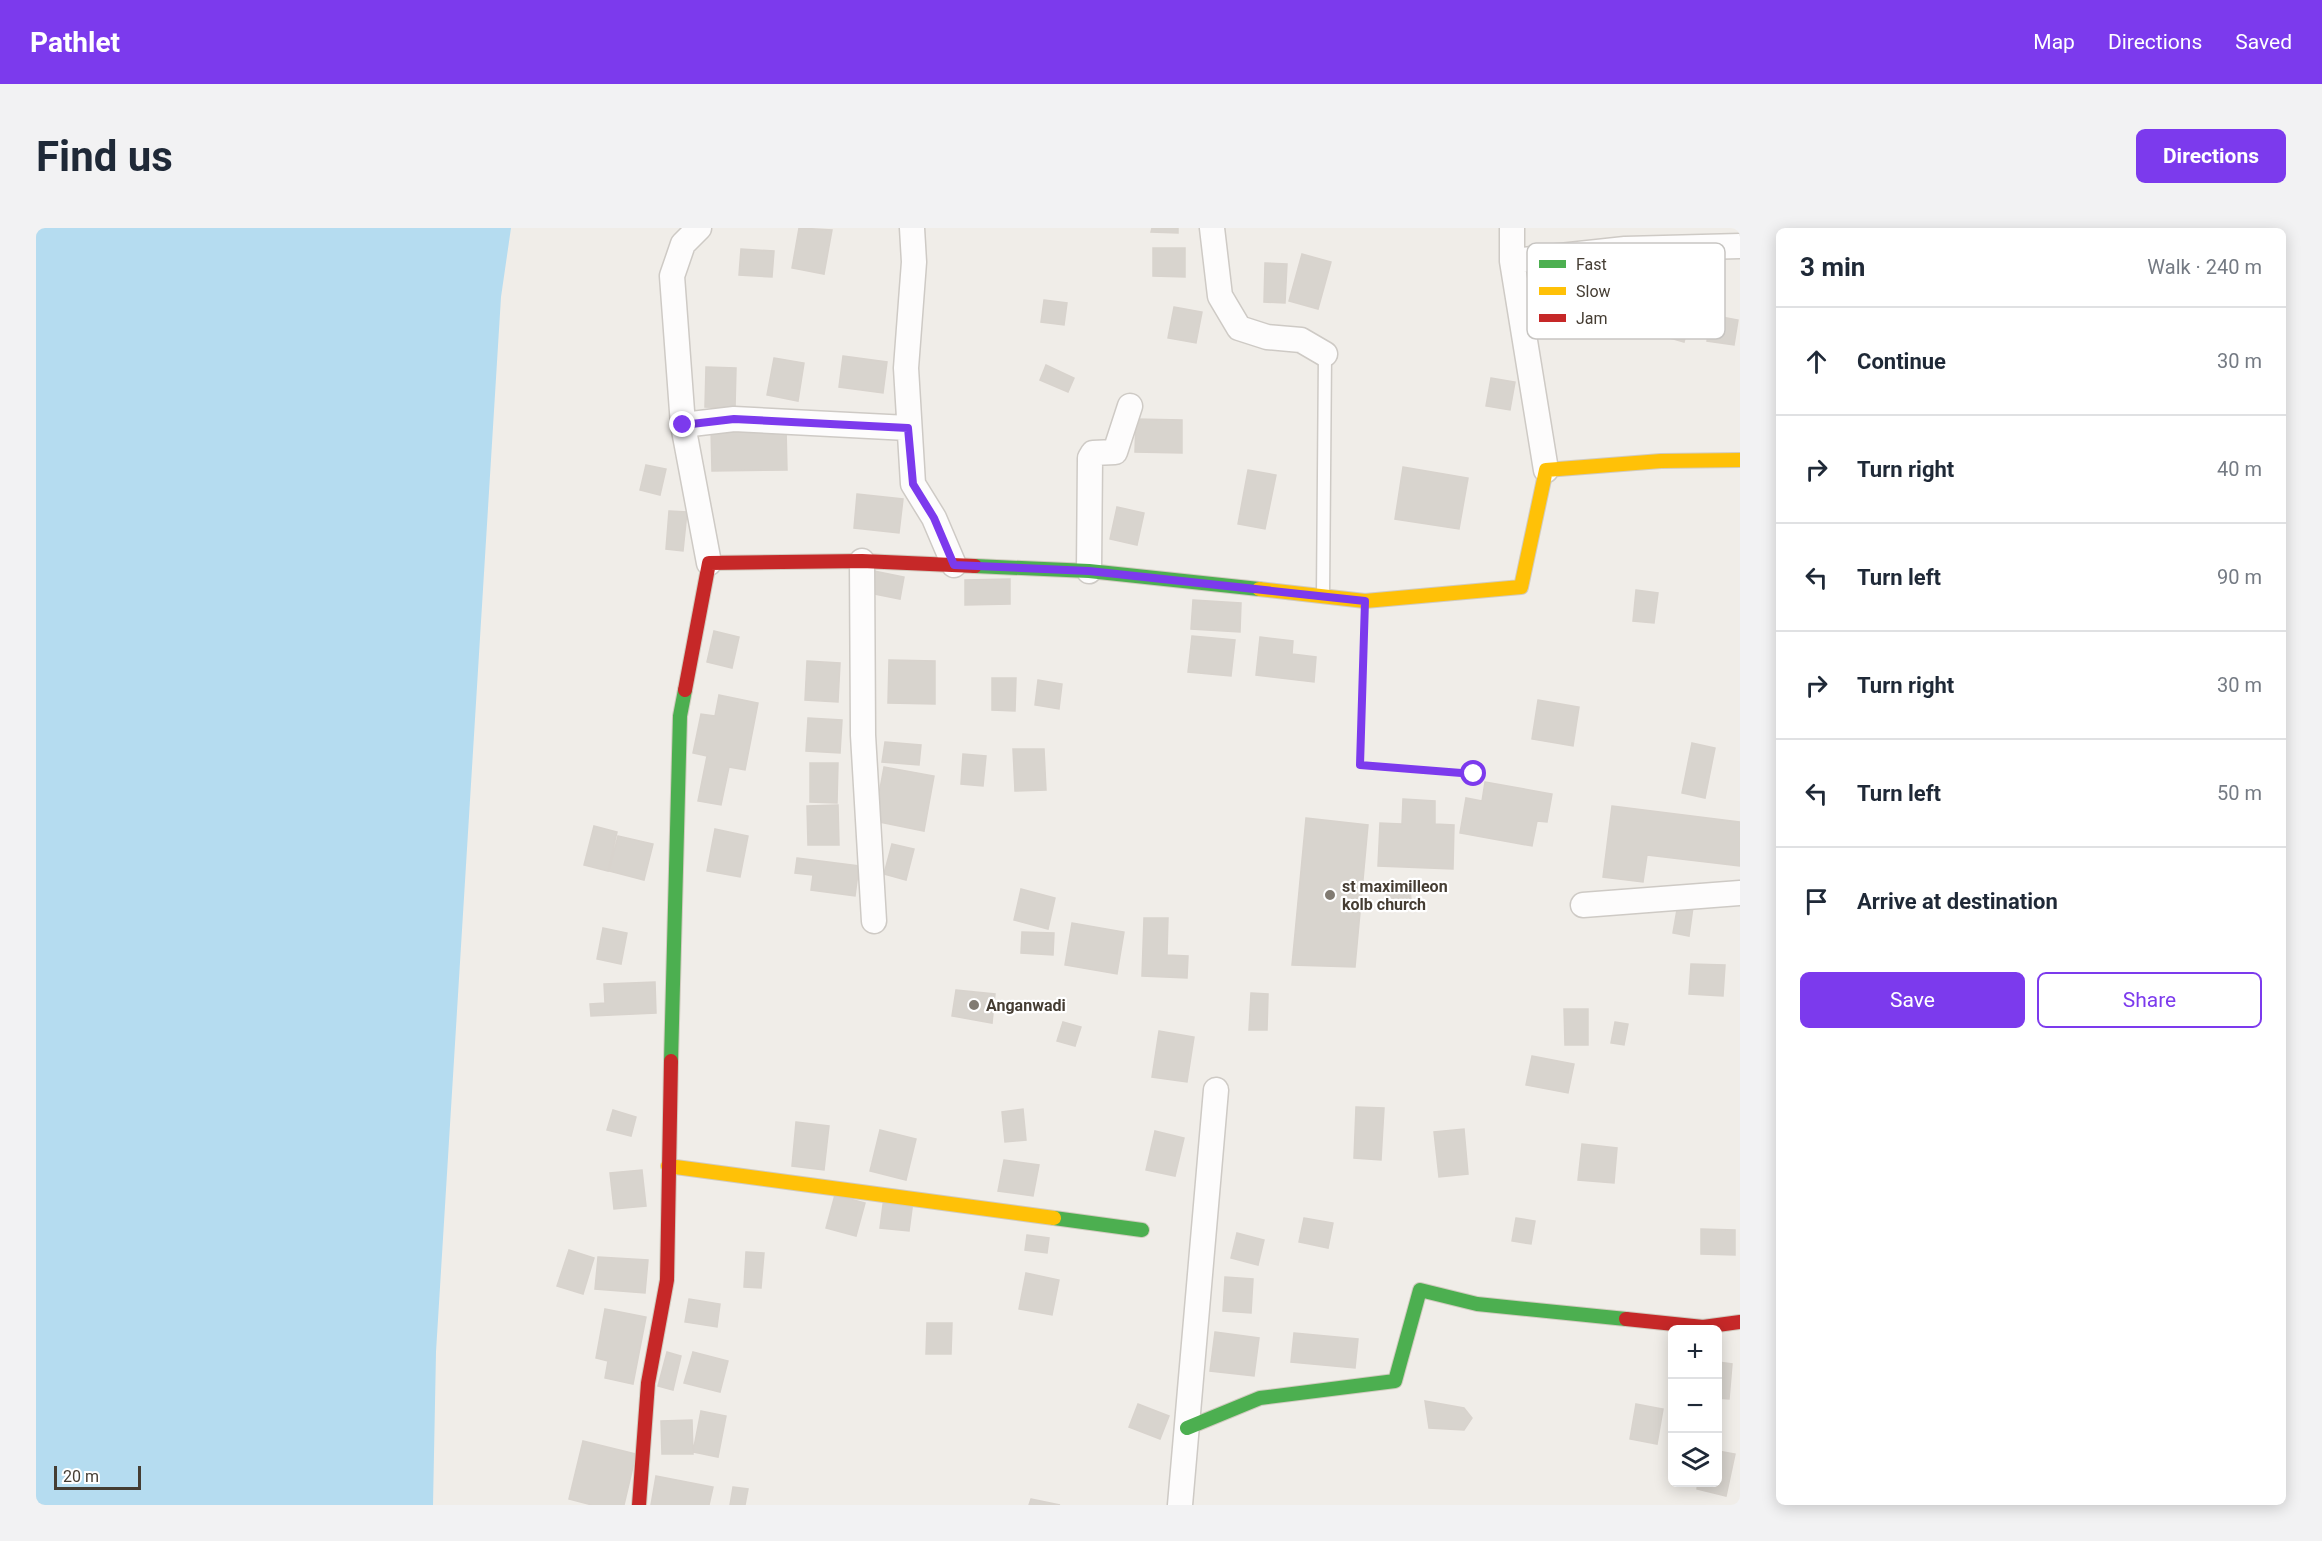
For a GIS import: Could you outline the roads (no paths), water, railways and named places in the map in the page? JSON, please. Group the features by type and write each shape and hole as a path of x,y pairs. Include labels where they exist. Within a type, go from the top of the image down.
{"street":[{"path":"639,1505 648,1383 667,1280 680,716 709,563 683,425 672,276 683,244 699,228"},
{"path":"912,228 914,262 906,368 913,484 934,518 954,565"},
{"path":"1212,228 1220,296 1239,328 1267,337 1301,340 1325,354"},
{"path":"709,563 862,561 1089,571 1365,601 1521,586 1546,470 1512,261 1512,228"},
{"path":"1725,246 1740,246"},
{"path":"1512,261 1527,259"},
{"path":"1089,571 1090,458 1093,453 1115,452 1130,406"},
{"path":"683,425 734,419 908,428"},
{"path":"1546,470 1661,461 1740,460"},
{"path":"862,561 863,735 874,921"},
{"path":"1582,905 1740,893"},
{"path":"1180,1505 1216,1090"},
{"path":"668,1166 1142,1230"},
{"path":"1187,1428 1260,1398 1395,1381 1420,1290 1477,1304 1703,1327 1740,1322"}],"lane":[{"path":"1323,598 1325,354"}],"water":[{"path":"36,228 511,228 501,297 436,1352 433,1505 36,1505"}],"place":[{"name":"st maximilleon kolb church","path":"1330,895"},
{"name":"Anganwadi","path":"974,1005"}]}
